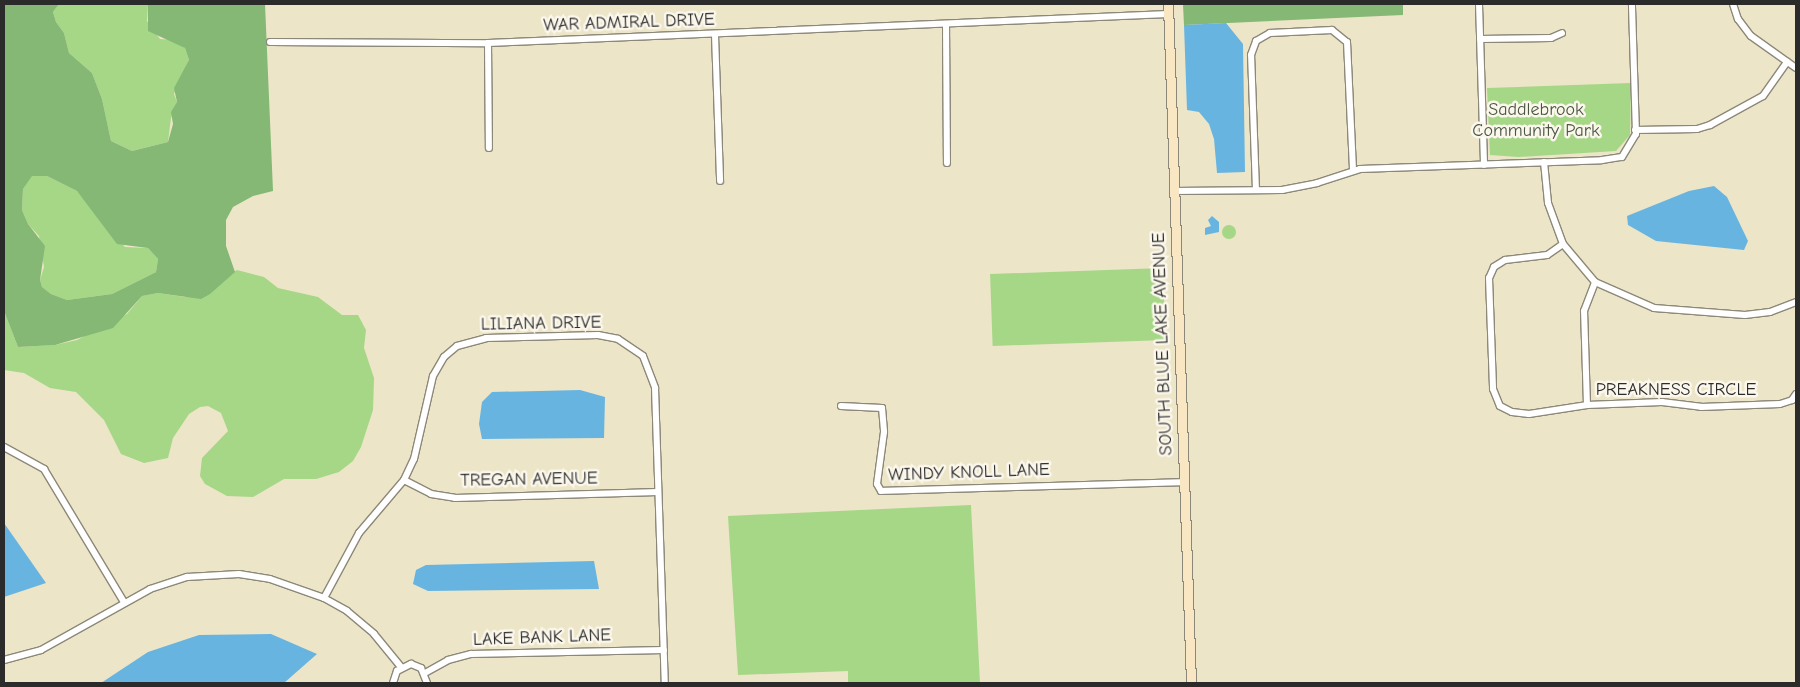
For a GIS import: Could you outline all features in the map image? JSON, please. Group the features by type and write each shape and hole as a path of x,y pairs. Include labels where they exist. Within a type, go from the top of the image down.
{"main road":[{"name":"SOUTH BLUE LAKE AVENUE","path":"1168,4 1191,683"}],"street":[{"path":"1480,4 1484,164"},
{"path":"1173,191 1282,190 1317,183 1353,171 1622,157 1630,149 1636,130 1632,4"},
{"path":"1733,4 1738,19 1751,36 1796,68"},
{"name":"WAR ADMIRAL DRIVE","path":"270,42 488,42 715,35 1168,14"},
{"path":"946,24 947,163"},
{"path":"1256,190 1251,55 1256,40 1270,33 1332,30 1347,42 1353,171"},
{"path":"1480,39 1551,38 1562,33"},
{"path":"715,35 720,181"},
{"path":"488,42 490,148"},
{"path":"1636,130 1698,129 1710,125 1763,96 1787,62"},
{"path":"1544,162 1548,203 1563,244 1595,282 1654,308 1745,314 1770,312 1796,302"},
{"name":"PREAKNESS CIRCLE","path":"1563,244 1547,255 1505,260 1494,267 1489,278 1493,389 1500,406 1512,412 1529,414 1587,405 1662,402 1701,407 1780,404 1792,400 1796,394"},
{"path":"1587,405 1584,311 1595,282"},
{"name":"LILIANA DRIVE","path":"324,598 359,533 404,480 422,435 433,376 444,357 457,346 486,338 598,335 618,339 635,348 651,372 655,388 665,683"},
{"name":"WINDY KNOLL LANE","path":"841,406 882,408 884,432 877,484 881,491 1185,482"},
{"path":"4,447 44,469 124,602"},
{"name":"TREGAN AVENUE","path":"404,480 431,494 455,498 658,492"},
{"path":"4,660 41,650 150,588 187,577 239,574 270,579 324,598 347,611 374,634 401,667"},
{"name":"LAKE BANK LANE","path":"425,673 448,660 471,654 664,650"},
{"path":"393,683 394,676 401,667 411,664 425,673 427,683"}],"green space":[{"path":"4,4 59,4 53,12 56,22 64,33 69,53 92,73 102,99 111,141 132,151 168,142 173,124 171,112 177,102 174,88 189,60 185,48 148,31 148,4 265,4 273,191 253,196 233,207 226,220 226,246 235,272 210,294 201,299 158,293 142,296 113,328 55,345 18,347 4,311","holes":["32,176 47,176 77,191 117,244 148,248 158,259 156,272 112,294 67,300 51,294 42,287 40,280 45,246 28,224 22,210 23,189"]},
{"path":"59,4 148,4 147,21 160,39 173,40 185,48 189,60 174,94 177,102 171,118 168,142 132,151 111,141 102,99 92,73 69,53 64,33 56,22 53,12"},
{"path":"1183,4 1403,4 1403,15 1184,25"},
{"name":"Saddlebrook Community Park","path":"1631,83 1630,135 1616,151 1518,157 1490,155 1487,88"},
{"path":"31,176 47,176 77,191 125,247 148,248 158,259 156,272 112,294 67,300 51,294 42,287 40,280 44,267 39,236 28,224 22,210 23,189"},
{"path":"1226,225 1232,225 1236,232 1232,239 1226,239 1222,235 1222,229"},
{"path":"1163,268 1166,340 993,346 990,274"},
{"path":"237,270 264,277 278,288 318,297 342,315 358,315 366,330 364,348 374,378 373,410 361,447 353,461 339,472 316,479 284,479 253,497 227,496 205,484 200,476 202,458 228,431 221,413 208,406 200,407 189,414 173,438 168,458 144,463 121,454 104,420 76,392 50,388 24,373 4,370 4,311 18,347 55,345 77,340 127,314 142,296 158,293 185,297"},
{"path":"971,505 980,683 848,683 848,671 738,675 728,516"}],"water":[{"path":"1226,23 1243,44 1245,172 1217,173 1214,139 1209,124 1199,112 1187,110 1184,25"},
{"path":"1714,186 1727,197 1748,241 1744,250 1656,241 1628,225 1627,216 1689,191"},
{"path":"1212,216 1219,222 1219,232 1205,235 1205,228 1211,226 1208,220"},
{"path":"580,390 605,397 604,438 482,439 479,424 482,402 492,392"},
{"path":"4,523 46,583 4,597"},
{"path":"594,561 599,589 428,591 413,584 416,570 426,565"},
{"path":"271,634 317,654 284,683 101,683 148,652 199,635"}]}
